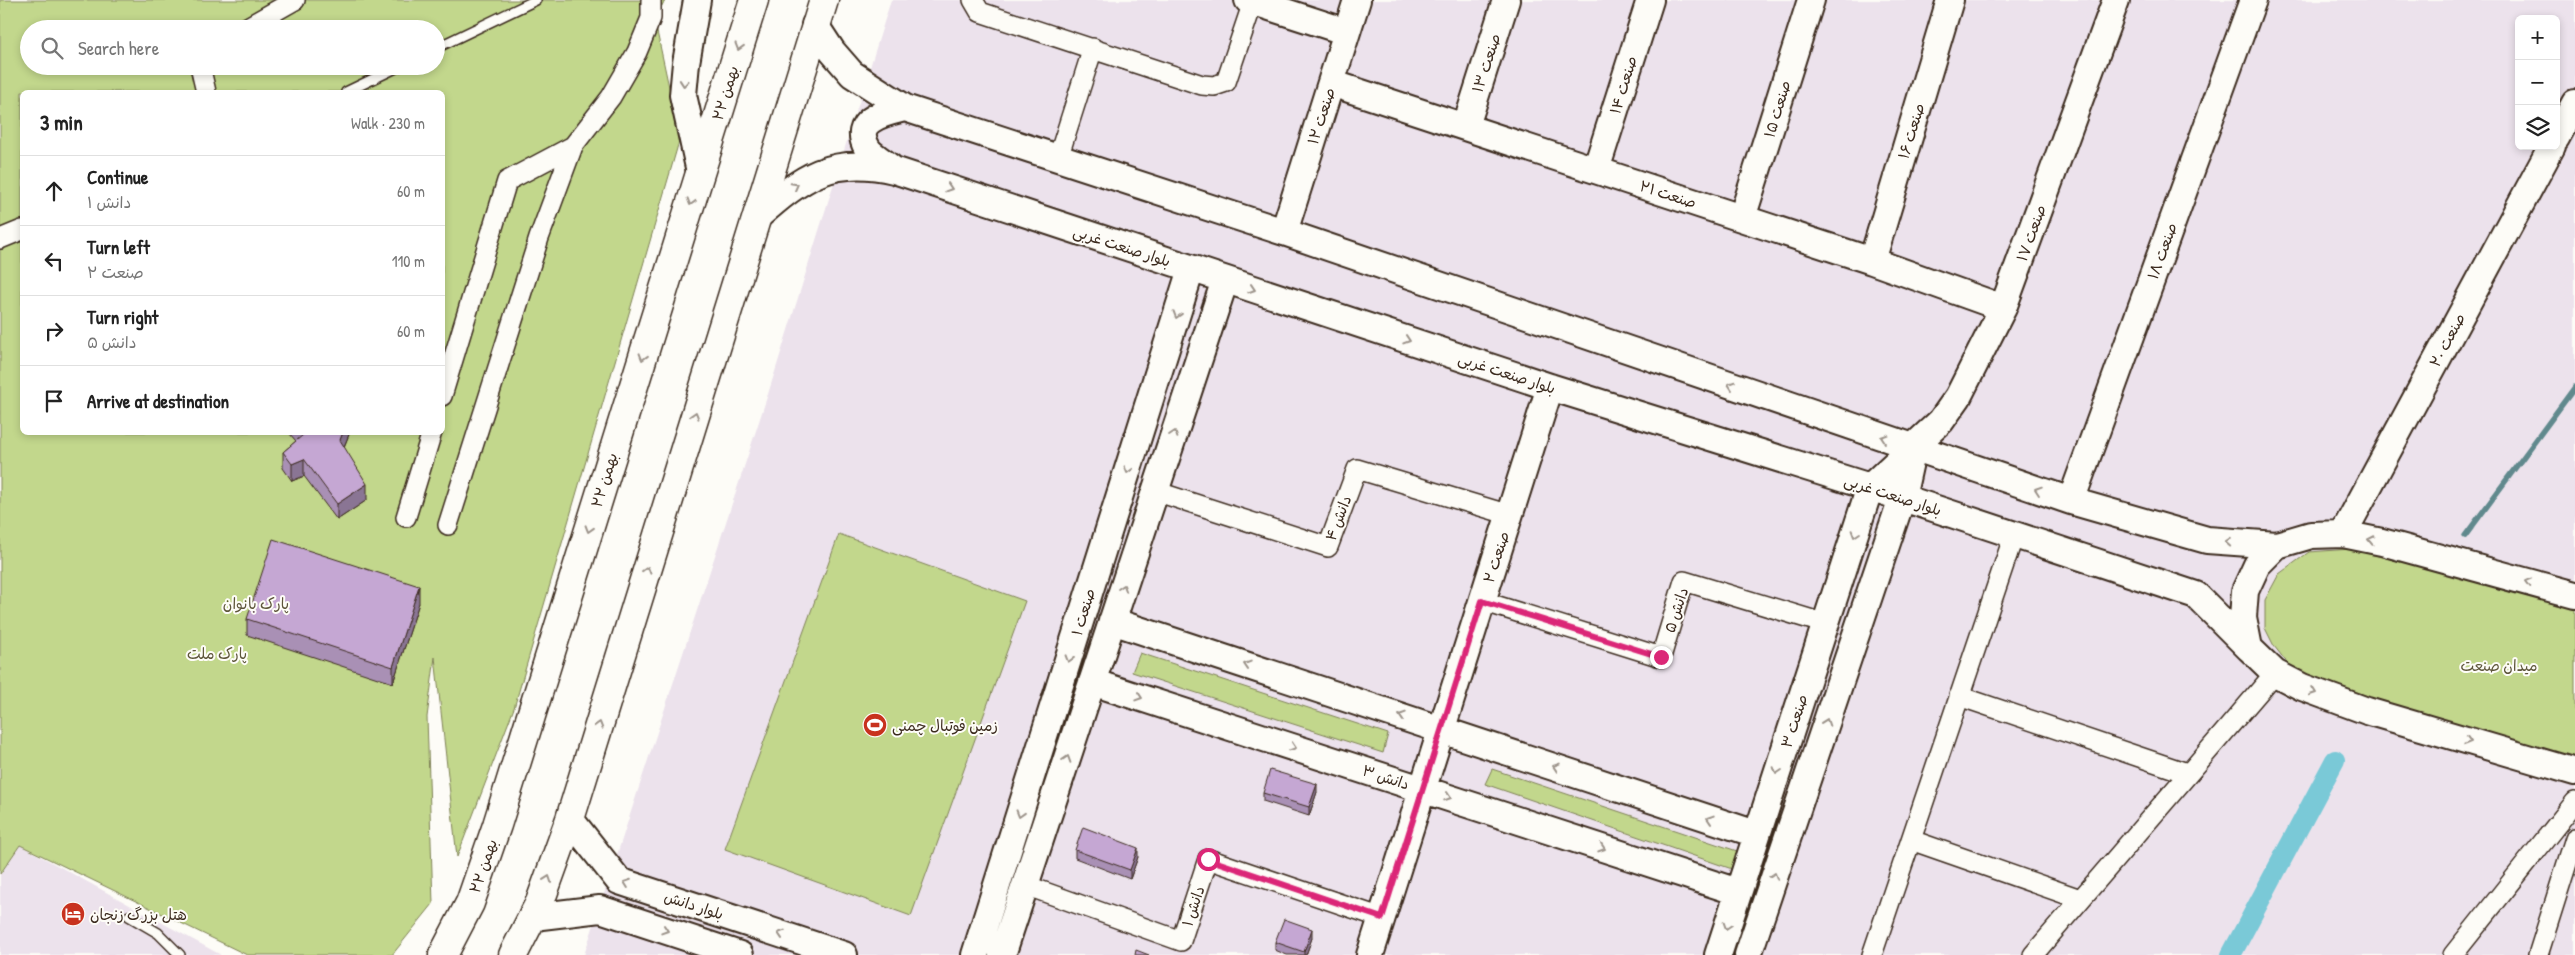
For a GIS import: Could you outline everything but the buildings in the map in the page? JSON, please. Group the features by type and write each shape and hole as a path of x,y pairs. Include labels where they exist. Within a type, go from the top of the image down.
{"highway":[{"name":"۲۲ بهمن","path":"442,955 470,903 497,825 754,0"},
{"path":"513,955 533,917 570,819 820,12"}],"street":[{"path":"260,20 295,0"},
{"path":"448,525 539,238 573,146 611,97 637,52 651,18 651,0"},
{"path":"698,0 686,63 683,95 700,172"},
{"path":"973,0 980,12 1202,85 1214,86 1226,82 1251,1 1347,32"},
{"name":"صنعت ۱۲","path":"1284,232 1357,0"},
{"name":"صنعت ۱۳","path":"1466,126 1506,0"},
{"name":"صنعت ۱۴","path":"1596,170 1650,0"},
{"name":"صنعت ۱۵","path":"1742,218 1811,0"},
{"name":"صنعت ۱۶","path":"1872,261 1950,0"},
{"name":"صنعت ۱۷","path":"1870,487 1941,422 1958,397 2003,308 2116,0"},
{"name":"صنعت ۱۸","path":"2071,501 2253,0"},
{"path":"820,12 832,51 852,74 905,108 1284,232 2071,501 2207,540 2277,545 2311,536 2343,534 2382,542 2575,595"},
{"path":"1058,158 1093,48"},
{"path":"202,75 206,90"},
{"name":"صنعت ۲۱","path":"1331,83 1872,261 2003,308"},
{"path":"2560,131 2575,104"},
{"path":"894,170 867,149 864,137 865,126 875,115 905,108"},
{"path":"445,386 507,181 573,146"},
{"name":"صنعت ۲۰","path":"2343,534 2550,150"},
{"name":"بلوار صنعت غربی","path":"757,217 787,190 829,168 868,164 894,170 1550,387 1870,487 2196,595 2250,648"},
{"path":"0,239 20,231"},
{"name":"صنعت ۱","path":"976,955 1191,269"},
{"name":"صنعت ۱","path":"1002,955 1224,280"},
{"name":"صنعت ۲","path":"1370,955 1550,387"},
{"path":"406,517 431,435"},
{"name":"صنعت ۳","path":"1748,955 1902,498 1913,448"},
{"name":"دانش ۴","path":"1155,491 1328,547 1357,469 1510,515"},
{"name":"صنعت ۳","path":"1718,955 1870,487"},
{"path":"1872,955 2014,535"},
{"path":"2277,545 2257,566 2245,591 2243,617 2250,648 2275,673 2302,688 2367,711 2575,772"},
{"name":"دانش ۵","path":"1482,601 1661,657 1684,581 1826,624"},
{"path":"1112,621 1756,834"},
{"path":"2033,955 2187,773 2275,673"},
{"name":"دانش ۳","path":"1092,682 1738,892"},
{"path":"1959,696 2187,773"},
{"path":"2453,955 2575,802"},
{"name":"بلوار دانش","path":"570,819 619,880 844,955"},
{"path":"2538,955 2575,838"},
{"path":"1911,840 2080,899"},
{"name":"دانش ۱","path":"1025,885 1181,941 1208,859 1382,918"},
{"path":"533,917 600,909 740,955"}],"lane":[{"path":"445,44 536,0"},
{"path":"350,90 381,75"},
{"path":"129,916 158,933 180,955"}],"shaded area":[{"path":"891,0 2575,0 2575,955 584,955 768,394"},
{"name":"هتل بزرگ زنجان","path":"20,845 221,955 0,955 0,873"}],"green space":[{"name":"پارک ملت","path":"0,0 665,0 606,112 656,27 680,138 514,708 457,857 435,657 427,717 433,904 392,955 247,955 20,845 0,874"},
{"name":"زمین فوتبال چمنی","path":"839,534 1025,601 911,916 725,849"},
{"name":"میدان صنعت","path":"2351,549 2575,606 2575,761 2521,749 2296,674 2274,646 2265,628 2265,600 2279,574 2309,552"},
{"path":"1140,653 1388,734 1383,753 1132,672"},
{"path":"1492,769 1740,852 1735,870 1485,784"}],"waterway":[{"path":"2465,536 2575,387"},
{"path":"2231,955 2335,760"}],"place":[{"name":"زمین فوتبال چمنی","path":"875,725"},
{"name":"هتل بزرگ زنجان","path":"73,914"}],"route":[{"path":"1208,859 1382,918 1482,601 1661,657"}],"park label":[{"name":"پارک بانوان","path":"256,603"}]}
